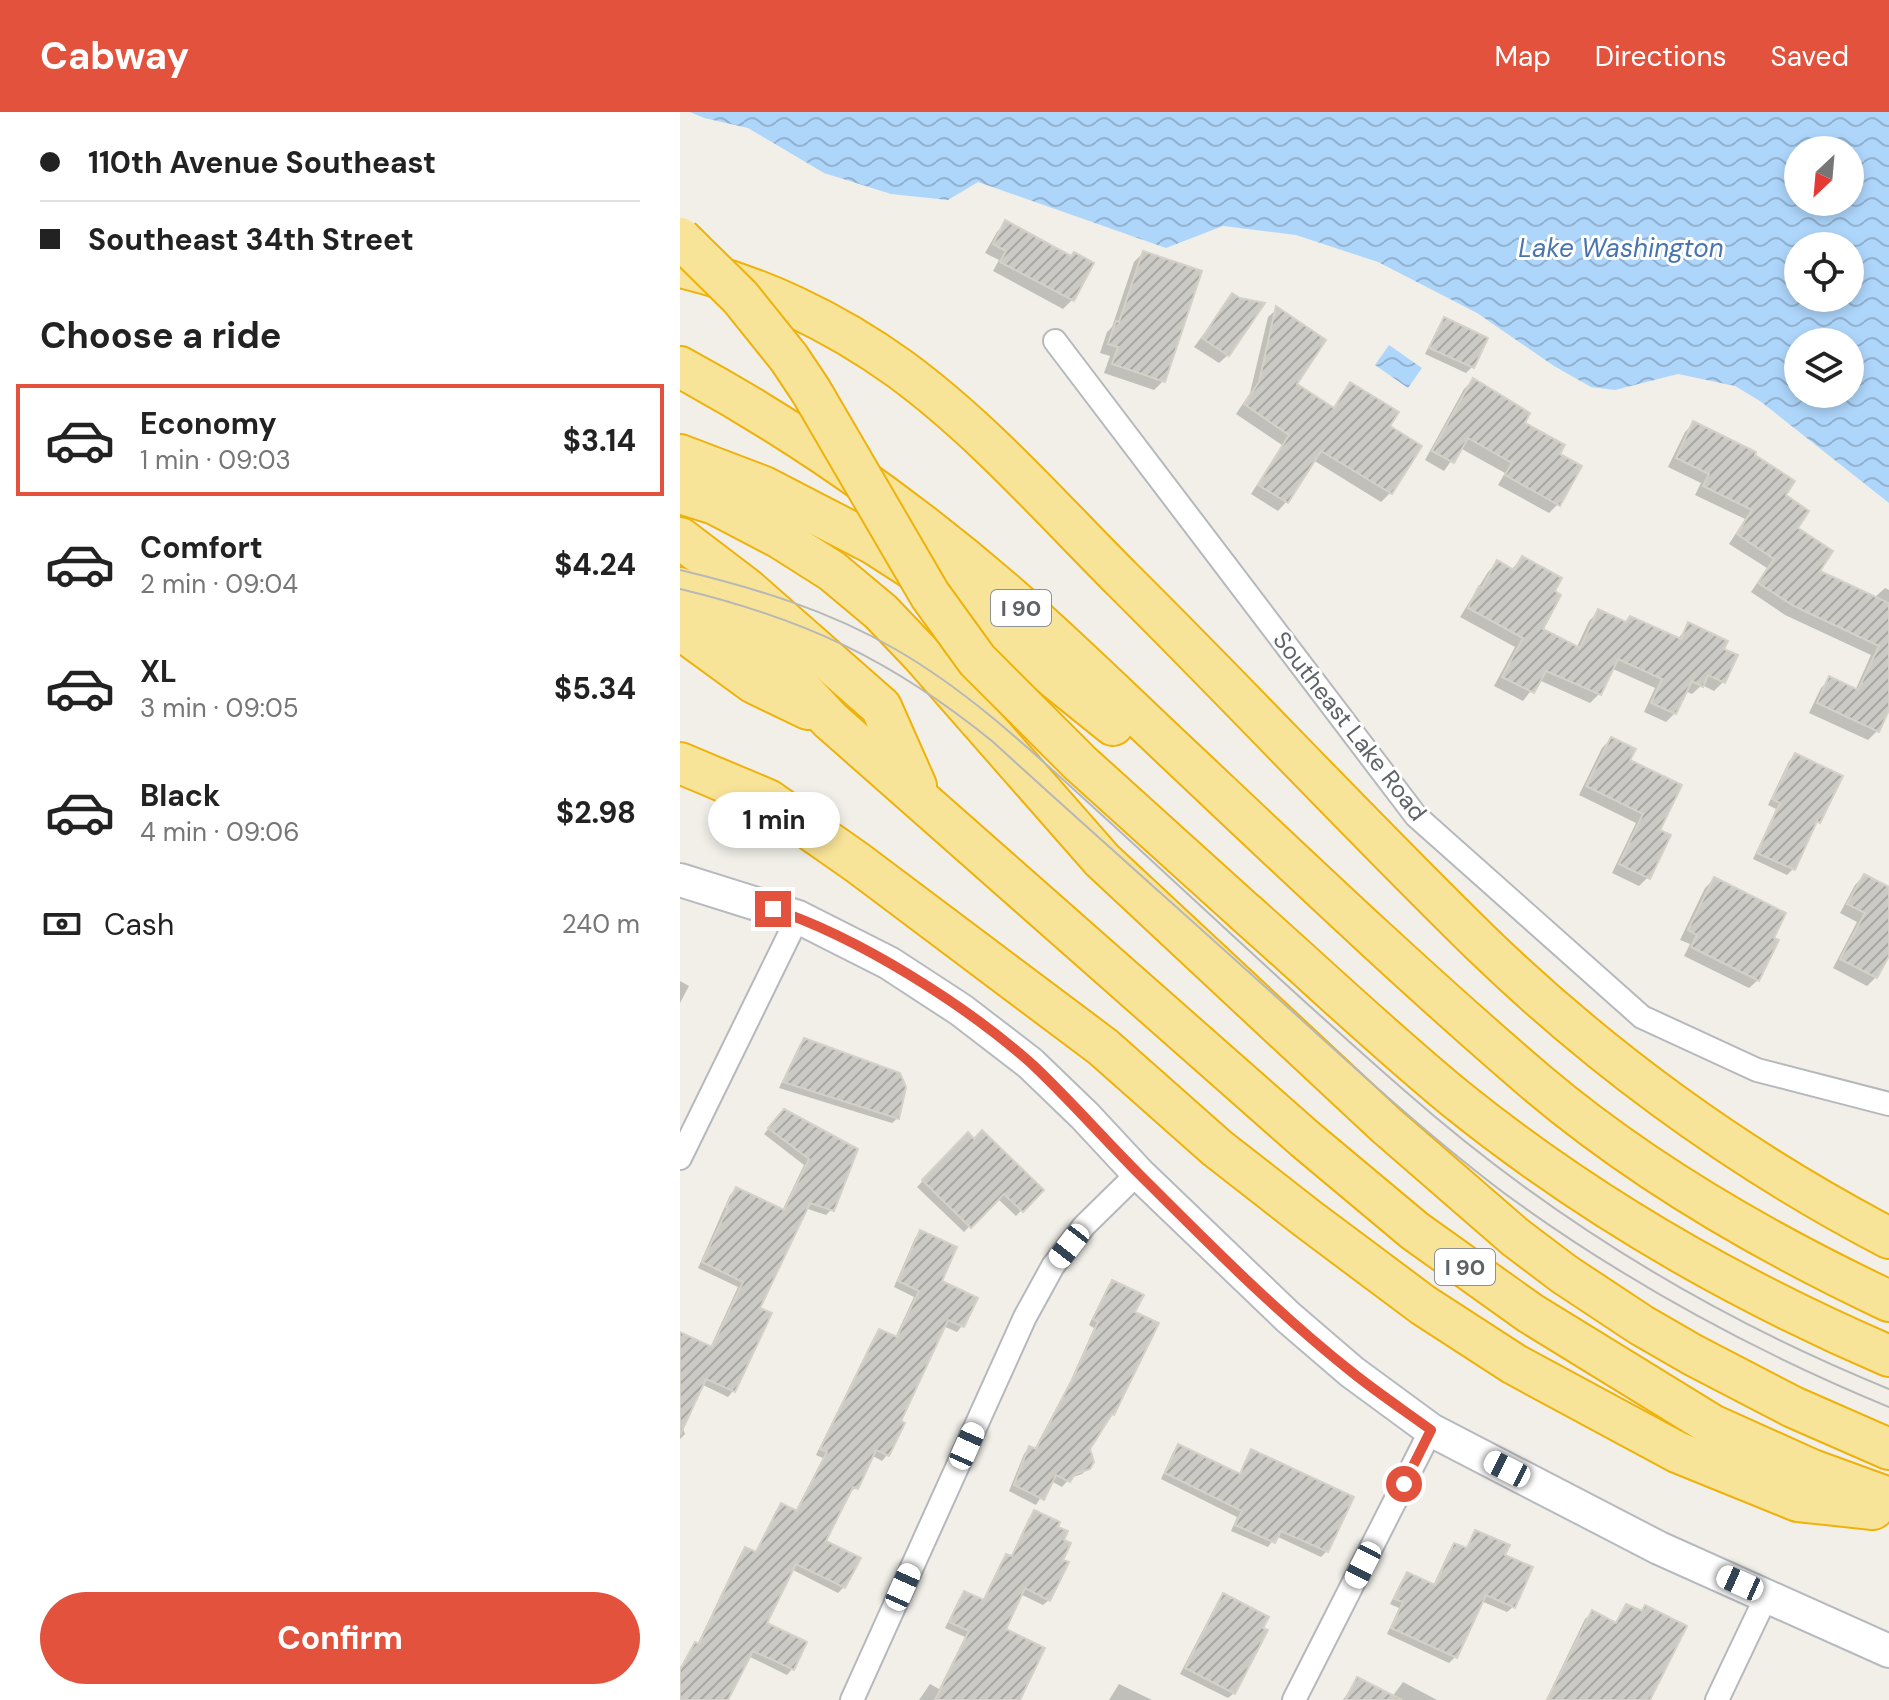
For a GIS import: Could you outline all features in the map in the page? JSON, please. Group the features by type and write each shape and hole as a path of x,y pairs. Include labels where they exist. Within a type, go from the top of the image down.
{"highway":[{"path":"680,238 740,297 789,358 930,595 977,660 1080,763 1457,1100 1570,1182 1640,1227 1753,1291 1889,1356"},
{"path":"680,267 747,287 805,313 854,339 944,404 1544,1002 1600,1050 1730,1144 1889,1238"},
{"name":"I 90","path":"680,367 814,446 911,516 996,585 1327,893 1537,1083 1607,1137 1688,1192 1779,1247 1889,1301"},
{"path":"680,455 778,494 835,522 919,573 1327,893"},
{"path":"680,493 715,504 780,538 832,571 881,612 1102,860 1386,1125 1515,1237 1564,1274 1693,1355 1793,1407 1889,1449"},
{"path":"680,538 747,589 881,707 921,797"},
{"name":"I 90","path":"680,588 774,660 830,720 921,797 1305,1139 1415,1231 1530,1313 1712,1425 1812,1470 1889,1498"},
{"path":"680,629 754,683 830,720"},
{"path":"680,763 768,800 858,863 1103,1047 1217,1148 1308,1219 1423,1305 1514,1364 1677,1452 1798,1501 1889,1511"}],"street":[{"name":"Southeast Lake Road","path":"1055,341 1416,816 1642,1017 1757,1070 1889,1104"},
{"path":"680,880 798,917 889,963 961,1010 1030,1063 1138,1173 1288,1317 1352,1372 1431,1430 1659,1548 1889,1651"},
{"path":"680,1158 798,917"},
{"path":"852,1700 1025,1317 1053,1266 1084,1226 1138,1173"},
{"path":"1294,1700 1431,1430"},
{"path":"1717,1700 1767,1595"}],"water":[{"name":"Lake Washington","path":"690,112 1889,112 1889,503 1760,401 1735,386 1678,374 1615,390 1591,387 1554,366 1477,313 1378,262 1296,235 1223,226 1166,248 978,182 948,200 891,194 824,173 748,128"},
{"path":"1389,345 1422,368 1408,388 1375,365"}],"building":[{"path":"1005,220 1071,256 1074,252 1094,263 1074,301 1000,262 1006,251 993,244"},
{"path":"1143,251 1202,271 1165,382 1112,364 1118,347 1108,344 1116,321 1119,322"},
{"path":"1232,293 1240,298 1265,303 1229,356 1202,338"},
{"path":"1276,306 1326,340 1297,384 1334,408 1350,382 1399,412 1390,426 1422,446 1392,494 1321,451 1288,503 1258,485 1289,435 1244,404 1259,382"},
{"path":"1444,317 1488,338 1474,368 1429,348"},
{"path":"1473,378 1530,413 1525,423 1565,445 1560,454 1582,466 1560,506 1505,475 1512,463 1468,438 1454,463 1432,451"},
{"path":"1693,421 1756,452 1755,455 1795,481 1786,495 1809,511 1798,528 1833,551 1820,571 1889,603 1889,710 1879,732 1817,703 1829,676 1858,690 1879,646 1794,606 1758,583 1774,559 1737,534 1752,510 1703,486 1709,474 1676,458"},
{"path":"1522,556 1562,578 1555,591 1561,595 1543,629 1580,648 1598,609 1626,622 1630,616 1681,639 1688,622 1728,641 1724,649 1738,655 1725,683 1708,675 1703,687 1692,681 1676,714 1651,703 1662,679 1618,659 1601,695 1546,671 1534,693 1502,677 1523,638 1468,608 1497,560 1514,570"},
{"path":"1611,737 1636,749 1630,760 1682,785 1660,830 1671,835 1650,879 1619,864 1643,814 1586,786"},
{"path":"1795,753 1843,776 1820,823 1817,821 1795,870 1757,853 1780,803 1772,799"},
{"path":"1864,874 1889,887 1889,956 1877,978 1840,959 1865,913 1847,904"},
{"path":"1714,877 1786,913 1774,938 1779,940 1759,981 1691,947 1697,935 1688,930"},
{"path":"804,1038 900,1073 906,1087 899,1119 783,1082"},
{"path":"784,1109 858,1149 834,1211 810,1203 760,1308 772,1313 735,1392 706,1379 680,1435 680,1332 712,1347 743,1282 702,1262 726,1207 736,1187 784,1210 809,1159 768,1128"},
{"path":"982,1130 1044,1190 1023,1212 1004,1194 971,1228 922,1180 968,1132 974,1139"},
{"path":"920,1230 957,1247 942,1281 978,1298 964,1327 948,1320 901,1421 905,1423 889,1456 876,1450 858,1489 853,1487 826,1541 861,1558 845,1588 796,1564 767,1623 807,1642 794,1670 753,1651 728,1700 680,1700 680,1670 695,1642 699,1644 745,1547 756,1552 781,1503 797,1511 827,1452 820,1449 879,1329 897,1337 919,1291 898,1281"},
{"path":"1112,1280 1144,1295 1135,1312 1159,1323 1114,1415 1090,1449 1094,1462 1090,1469 1075,1474 1070,1482 1056,1475 1044,1500 1014,1485 1029,1446 1036,1449 1075,1374 1098,1322 1093,1319"},
{"path":"1178,1444 1240,1474 1251,1449 1354,1497 1328,1552 1281,1531 1275,1543 1235,1525 1242,1511 1165,1473"},
{"path":"1034,1510 1060,1522 1058,1527 1068,1531 1064,1540 1071,1543 1063,1560 1069,1562 1050,1601 1025,1588 1006,1629 1045,1648 1020,1700 935,1700 969,1631 949,1622 964,1591 984,1600 1006,1554 1012,1556"},
{"path":"1475,1530 1510,1545 1505,1555 1533,1567 1515,1608 1486,1595 1457,1658 1391,1628 1403,1602 1394,1599 1407,1572 1435,1585 1454,1543 1467,1548"},
{"path":"1223,1593 1269,1617 1263,1628 1268,1630 1235,1694 1185,1668"},
{"path":"1626,1604 1642,1611 1645,1605 1687,1626 1650,1700 1547,1700 1592,1610 1616,1623"},
{"path":"1357,1677 1402,1700 1345,1700"}],"tram line":[{"path":"680,570 736,584 817,612 870,635 925,668 982,709 1062,778 1368,1059 1516,1181 1574,1222 1696,1296 1823,1361 1889,1389"},
{"path":"680,589 807,629 882,665 919,687 992,741 1385,1095 1504,1193 1595,1255 1690,1312 1788,1362 1889,1407"}],"route":[{"path":"773,909 798,917 889,963 961,1010 1030,1063 1138,1173 1288,1317 1352,1372 1431,1430 1404,1484"}]}
